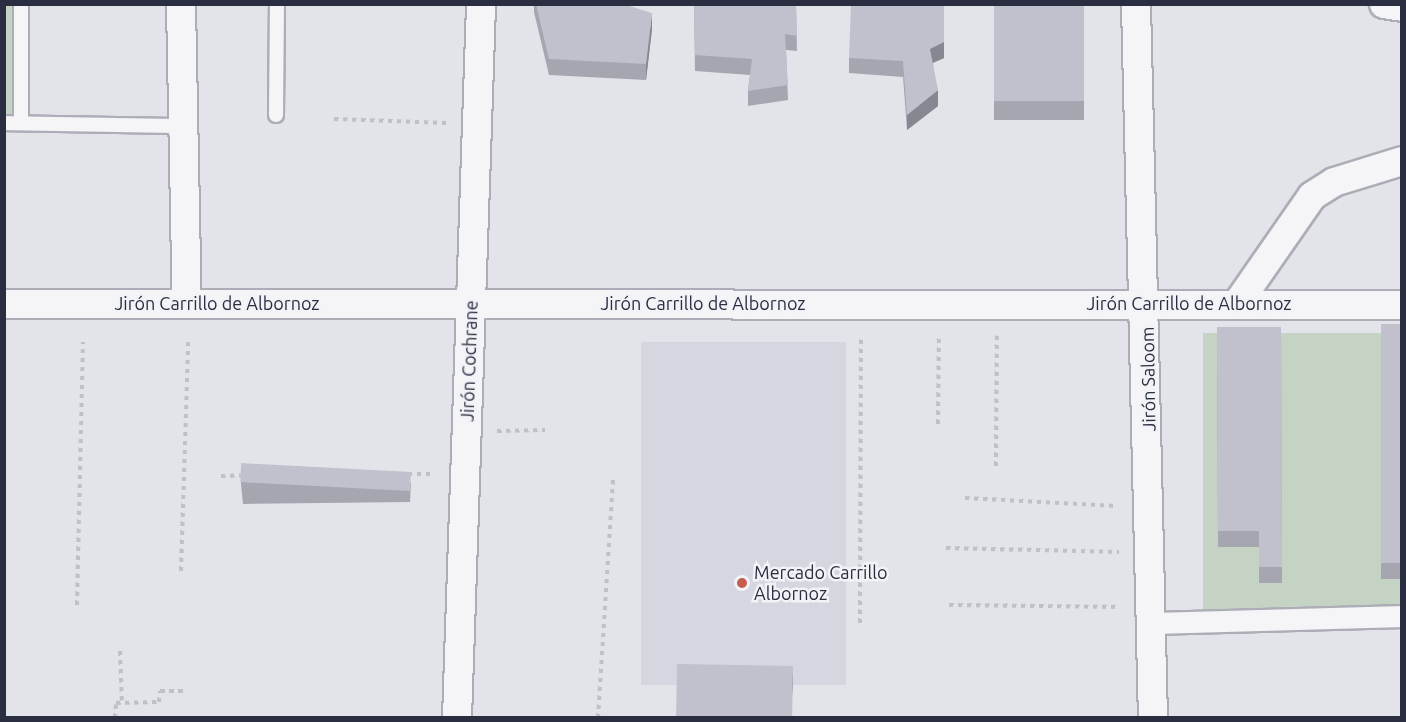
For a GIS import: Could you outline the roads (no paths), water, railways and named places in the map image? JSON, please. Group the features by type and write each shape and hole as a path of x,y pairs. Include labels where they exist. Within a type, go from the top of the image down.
{"street":[{"path":"181,4 187,303"},
{"name":"Jirón Cochrane","path":"458,717 481,4"},
{"name":"Jirón Saloom","path":"1136,4 1147,303 1154,615 1153,717"},
{"path":"1384,4 1401,7"},
{"path":"1237,304 1312,196 1334,182 1401,161"},
{"name":"Jirón Carrillo de Albornoz","path":"4,304 998,302 1401,305"},
{"path":"1154,615 1401,616"}],"lane":[{"path":"21,4 21,122"},
{"path":"276,115 277,4"},
{"path":"4,123 183,126"}],"place":[{"name":"Mercado Carrillo Albornoz","path":"742,583"}]}
